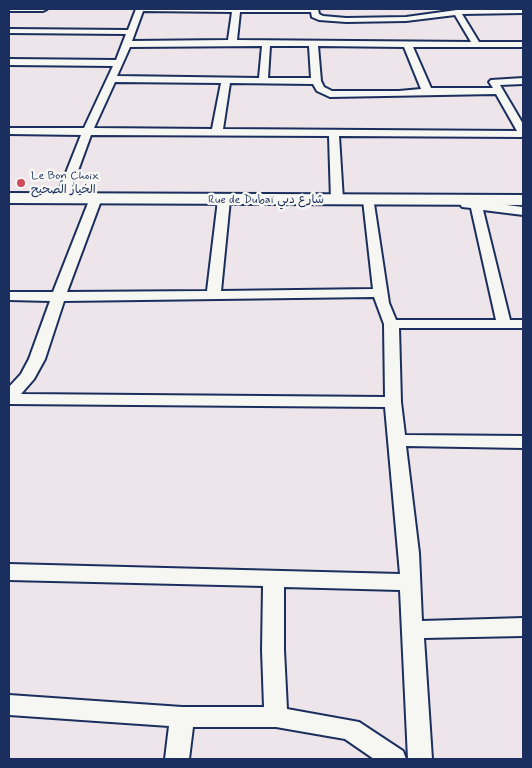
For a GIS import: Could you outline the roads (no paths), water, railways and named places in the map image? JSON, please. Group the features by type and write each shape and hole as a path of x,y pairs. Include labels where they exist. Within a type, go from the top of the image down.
{"street":[{"path":"9,9 43,9"},
{"path":"9,15 14,9"},
{"path":"62,198 86,132 112,79 140,9 314,10 315,14 322,18 406,19 457,12 523,12"},
{"path":"401,9 406,19"},
{"path":"232,42 236,10"},
{"path":"457,12 477,45"},
{"path":"9,31 130,32"},
{"path":"126,44 232,42 523,45"},
{"path":"263,80 266,43"},
{"path":"313,43 316,81 320,90 330,94 499,91"},
{"path":"408,45 427,91"},
{"path":"9,62 119,63"},
{"path":"112,79 316,81"},
{"path":"217,132 226,81"},
{"path":"9,131 523,133 494,82 523,81"},
{"path":"334,133 337,200"},
{"name":"Rue de Dubaï شارع دبي","path":"9,198 523,200"},
{"path":"9,398 28,376 37,359 58,297 96,198"},
{"path":"214,295 224,200"},
{"path":"369,200 380,292 382,303 391,324 393,402 409,552 420,759"},
{"path":"442,201 523,211"},
{"path":"476,205 504,324"},
{"path":"9,296 58,297 380,292"},
{"path":"391,324 523,324"},
{"path":"9,398 393,402"},
{"path":"396,440 523,442"},
{"path":"9,572 411,582"},
{"path":"274,580 273,650 276,717"},
{"path":"412,630 523,627"},
{"path":"9,706 182,717 276,717 350,729 394,759"},
{"path":"177,759 182,717"}],"place":[{"name":"Le Bon Choix الخيار الصحيح","path":"21,183"}]}
